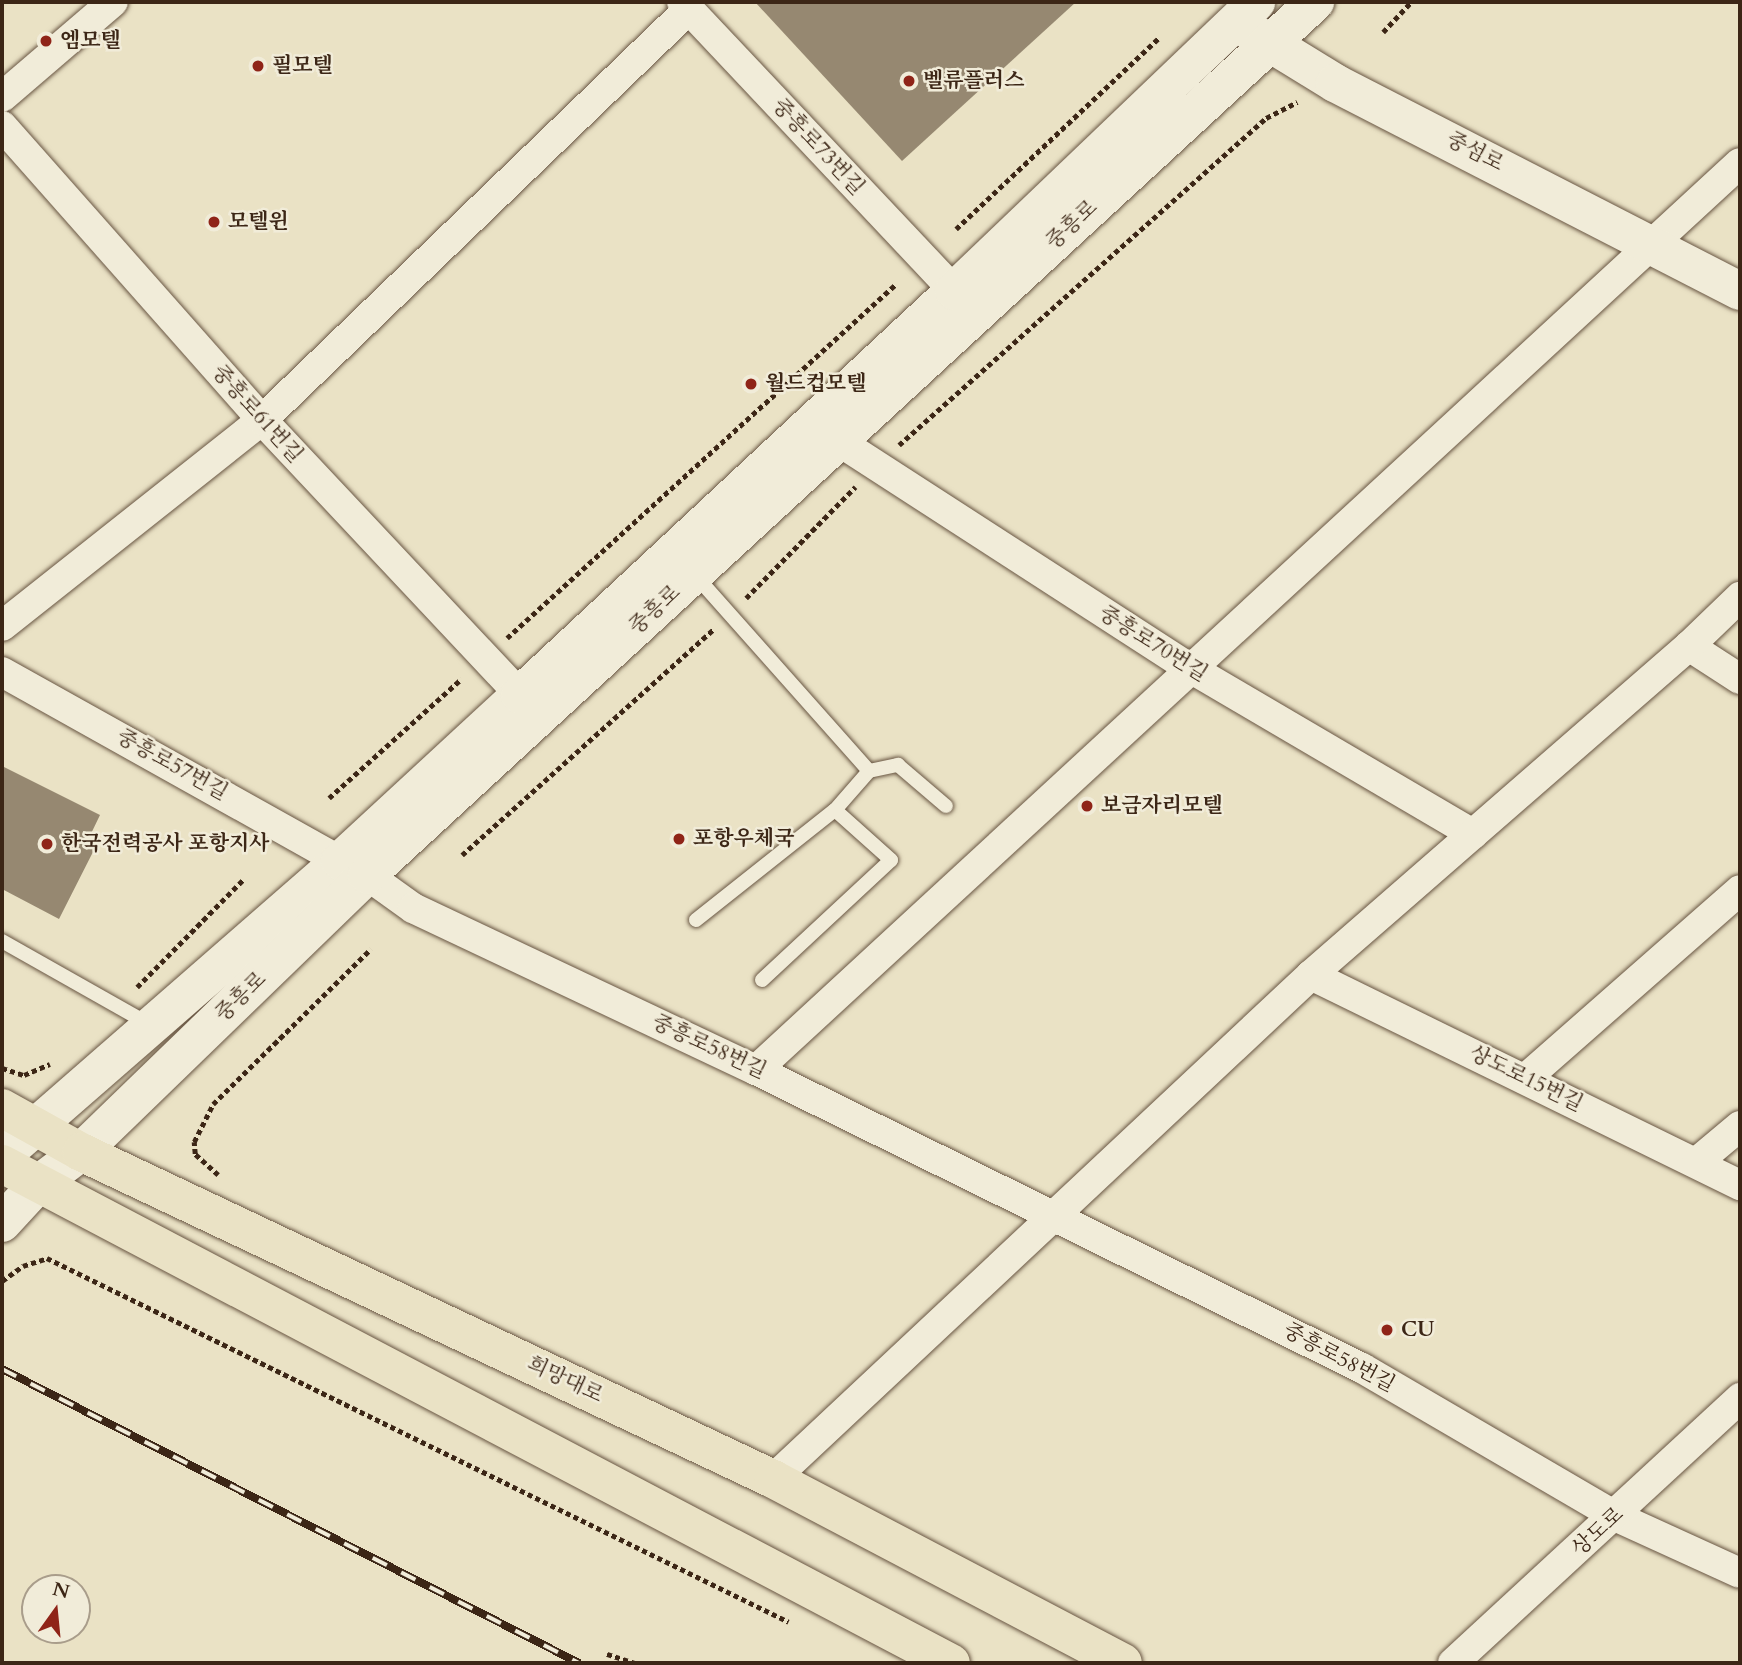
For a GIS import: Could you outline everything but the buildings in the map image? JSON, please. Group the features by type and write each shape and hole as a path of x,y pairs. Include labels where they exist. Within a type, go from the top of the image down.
{"main road":[{"name":"중흥로","path":"2,1156 18,1116 135,1014 353,868 694,574 1314,2"},
{"name":"중흥로","path":"2,1223 36,1186 81,1152 520,695 954,291 1236,8"},
{"name":"중섬로","path":"1236,8 1268,43 1335,83 1654,243 1740,291"},
{"name":"희망대로","path":"18,1116 81,1152 773,1479 1123,1663"},
{"path":"2,1164 36,1186 951,1663"}],"street":[{"path":"2,97 113,2"},
{"path":"2,626 262,420 686,6"},
{"name":"중흥로73번길","path":"686,6 954,291"},
{"name":"중흥로61번길","path":"2,126 262,420 483,659 520,695"},
{"path":"756,1070 1740,163"},
{"name":"중흥로70번길","path":"840,442 1190,668 1473,834"},
{"path":"773,1479 1311,975 1689,646 1740,597"},
{"path":"1689,646 1740,679"},
{"name":"중흥로57번길","path":"2,672 353,868"},
{"name":"중흥로58번길","path":"353,868 414,908 756,1070 1362,1368 1615,1516 1740,1573"},
{"path":"1525,1079 1740,890"},
{"name":"상도로15번길","path":"1311,975 1740,1185"},
{"path":"1696,1162 1740,1126"},
{"name":"상도로","path":"1453,1663 1740,1398"}],"lane":[{"path":"694,574 869,771"},
{"path":"696,920 835,810 869,771 898,765 946,806"},
{"path":"762,980 891,860 835,810"},
{"path":"2,941 135,1014"}],"path":[{"path":"1382,32 1411,2"},
{"path":"956,229 1159,37"},
{"path":"329,798 896,284"},
{"path":"135,1014 243,880"},
{"path":"228,1180 195,1154 204,1118 371,949"},
{"path":"2,1068 24,1075 62,1059"},
{"path":"2,1281 47,1258 799,1627"},
{"path":"607,1654 635,1663"}],"railway":[{"path":"2,1369 579,1663"}],"place":[{"name":"엠모텔","path":"46,41"},
{"name":"필모텔","path":"258,66"},
{"name":"벨류플러스","path":"909,81"},
{"name":"모텔윈","path":"214,222"},
{"name":"월드컵모텔","path":"751,384"},
{"name":"보금자리모텔","path":"1087,806"},
{"name":"포항우체국","path":"679,839"},
{"name":"한국전력공사 포항지사","path":"47,844"},
{"name":"CU","path":"1387,1330"}]}
